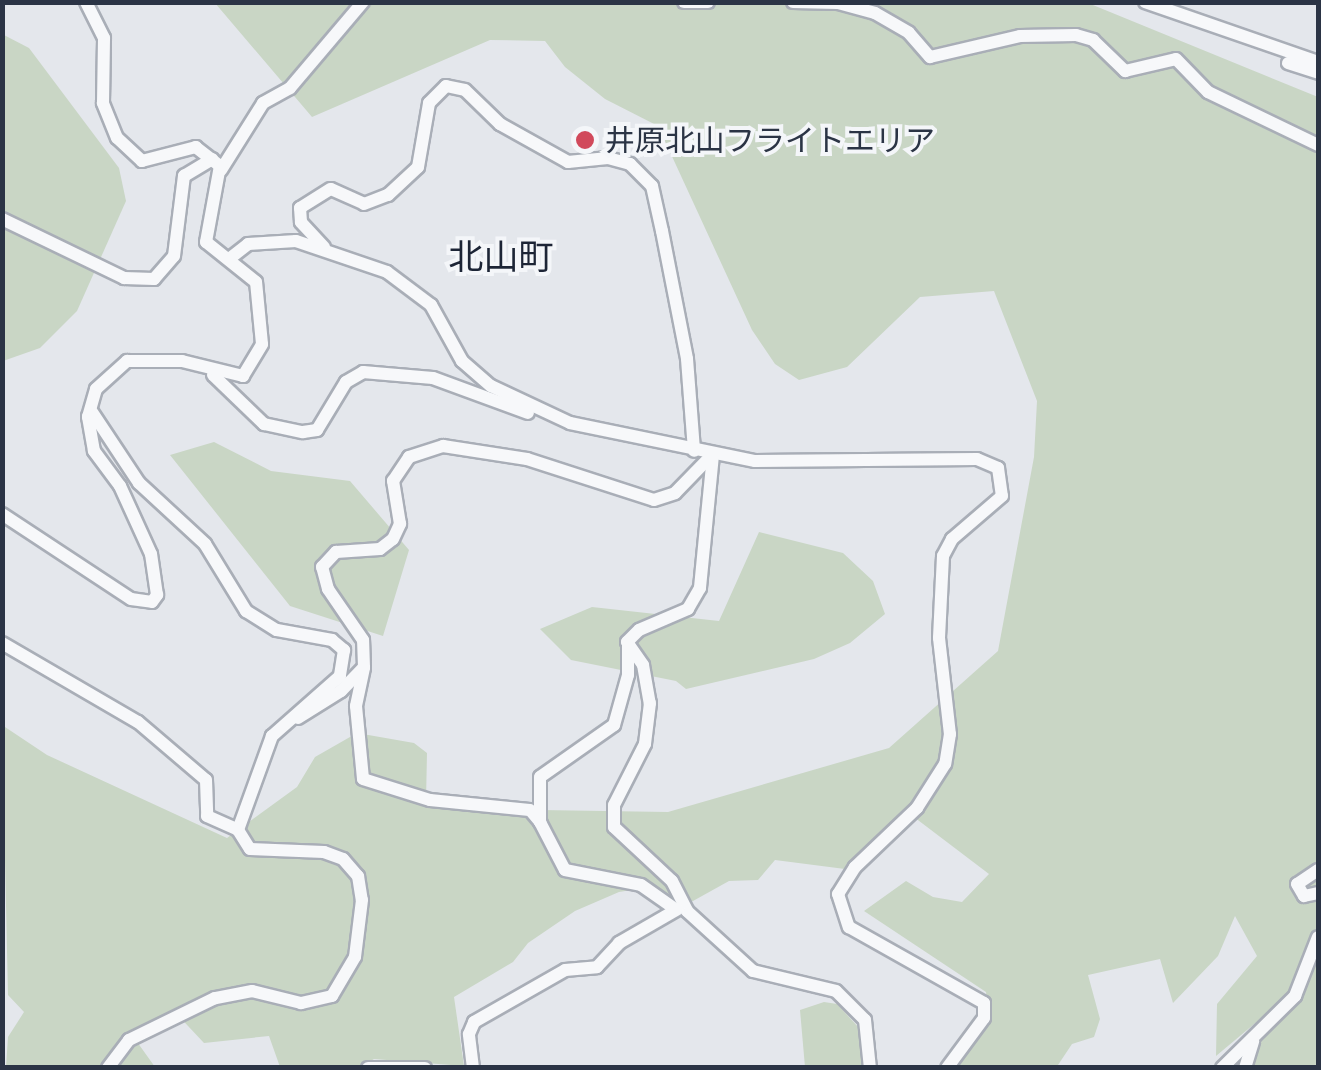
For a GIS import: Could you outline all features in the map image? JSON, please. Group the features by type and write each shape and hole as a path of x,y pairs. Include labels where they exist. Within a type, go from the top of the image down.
{"street":[{"path":"86,2 104,38 103,104 117,138 142,161 196,147 217,165"},
{"path":"2,514 131,599 156,599 150,554 120,486 98,461 92,412 99,382 126,361 196,363 242,376 259,354 260,290 250,273 213,253 205,234 217,165 262,104 290,88 363,2"},
{"path":"684,2 708,2"},
{"path":"793,2 838,3 875,14 909,33 930,58 1020,36 1076,35 1093,40 1125,71 1176,58 1208,92 1318,145"},
{"path":"1146,2 1281,54 1318,73"},
{"path":"1281,54 1318,62"},
{"path":"324,247 301,222 300,208 332,189 364,204 388,195 418,167 428,103 446,86 465,90 500,124 568,162 608,158 630,164 652,186 687,359 694,451"},
{"path":"2,219 124,278 154,279 174,256 184,176 217,165"},
{"path":"228,259 264,240 324,247 387,272 432,305 462,361 504,396 542,412"},
{"path":"196,363 222,378 264,424 303,432 317,430 346,382 363,372 420,375 501,406 542,412 713,455 792,462 977,459 1003,477 998,502 952,538 943,556 939,638 950,718 946,764 917,808 855,867 838,894 849,926 984,1003 984,1018 947,1068"},
{"path":"92,412 139,483 205,544 246,611 278,630 332,640 344,650 340,676 282,724 238,830"},
{"path":"687,911 672,907 640,886 565,870 530,810 430,800 363,779 356,706 367,676 363,640 328,589 322,567 336,552 380,549 394,539 400,524 393,481 409,456 443,446 527,458 654,500 675,494 713,455"},
{"path":"540,822 540,777 614,725 628,675 628,642 639,630 688,609 700,588 713,455"},
{"path":"628,642 643,665 650,703 644,744 614,804 614,827 672,880 687,911 753,971 836,990 865,1020 870,1068"},
{"path":"2,643 138,722 206,780 207,816 238,830 250,850 324,852 355,870 362,918 344,982 332,996 310,1003 252,991 216,998 130,1040 108,1068"},
{"path":"282,724 341,691 364,667"},
{"path":"1318,870 1297,884 1304,896 1318,894"},
{"path":"473,1068 468,1034 474,1022 559,973 597,967 619,943 672,907"},
{"path":"1222,1068 1296,996 1318,936"},
{"path":"1245,1068 1254,1038"},
{"path":"368,1068 424,1068"}],"green space":[{"path":"215,3 1088,3 1318,97 1318,1067 1251,1067 1257,1044 1302,984 1216,1056 1217,1004 1257,956 1235,916 1218,956 1173,1003 1160,959 1088,975 1100,1019 1094,1037 1072,1044 1058,1065 952,1067 989,1020 986,992 864,911 906,881 933,897 962,902 989,874 906,811 845,869 775,860 758,880 729,881 693,901 677,904 650,887 619,892 575,911 528,943 513,962 454,997 464,1066 374,1059 360,1067 280,1067 269,1036 204,1043 173,1010 130,1032 155,1067 6,1067 8,1037 24,1012 8,995 2,725 47,755 227,838 297,787 315,757 357,733 414,743 427,753 426,801 469,809 668,812 889,748 998,651 1034,457 1037,401 994,291 920,297 847,367 799,380 775,364 752,330 658,126 605,99 565,67 545,41 490,40 312,117"},
{"path":"2,34 29,48 119,168 126,201 77,311 40,348 3,361"},
{"path":"214,442 271,471 350,481 409,550 383,636 290,606 170,455"},
{"path":"759,532 843,553 873,581 885,614 850,643 814,659 686,689 676,681 571,660 540,629 592,607 719,621"},
{"path":"824,1002 837,1004 860,1029 863,1067 805,1067 800,1010"}],"place":[{"name":"井原北山フライトエリア","path":"585,140"}],"district":[{"name":"北山町","path":"501,256"}]}
